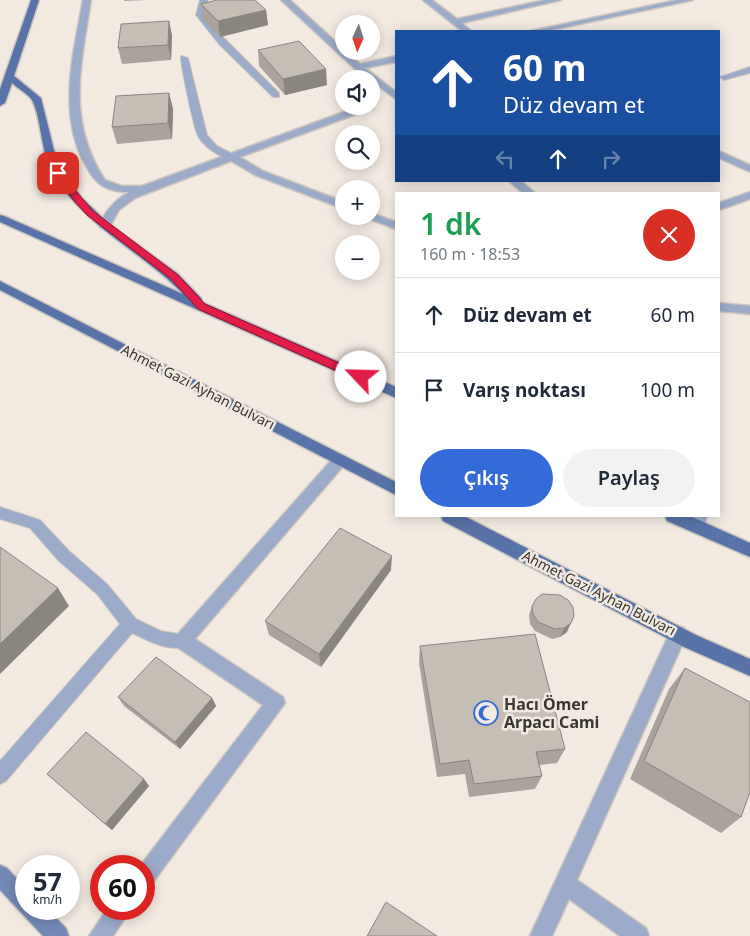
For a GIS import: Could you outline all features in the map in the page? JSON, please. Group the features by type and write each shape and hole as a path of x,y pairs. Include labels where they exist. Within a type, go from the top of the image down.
{"main road":[{"path":"0,103 35,0"},
{"path":"10,77 36,98 51,158 62,180 78,200 105,226 174,277 201,306"},
{"path":"0,218 395,393"},
{"name":"Ahmet Gazi Ayhan Bulvarı","path":"0,285 395,488"},
{"name":"Ahmet Gazi Ayhan Bulvarı","path":"451,517 678,634 750,668"},
{"path":"678,517 699,522 750,550"}],"street":[{"path":"87,0 76,64 76,120 79,139 101,182 122,189 144,189"},
{"path":"105,226 108,218 119,203 144,189 384,101 358,66 285,0"},
{"path":"427,0 466,30"},
{"path":"454,22 557,0"},
{"path":"539,30 689,0"},
{"path":"358,66 395,59"},
{"path":"720,154 750,169"},
{"path":"230,156 259,173 335,203"},
{"path":"515,182 528,192"},
{"path":"720,207 750,195"},
{"path":"380,220 395,226"},
{"path":"720,307 750,310"},
{"path":"155,863 276,703 183,641 340,460"},
{"path":"541,936 678,634"},
{"path":"0,875 15,891"},
{"path":"565,884 638,936"},
{"path":"43,920 58,936"},
{"path":"100,936 112,920"}],"lane":[{"path":"204,0 200,8 200,17 223,43 276,95"},
{"path":"184,58 203,136 214,148 230,156"},
{"path":"724,77 750,70"},
{"path":"0,512 35,524 64,556 102,589 130,624 160,638 183,641"},
{"path":"0,775 130,624"}],"building":[{"path":"217,0 255,0 266,10 218,21 201,4"},
{"path":"169,21 168,45 118,48 121,24"},
{"path":"299,41 326,69 283,79 258,50"},
{"path":"169,93 168,123 112,127 116,96"},
{"path":"340,528 392,556 319,654 265,621"},
{"path":"0,547 58,588 0,644"},
{"path":"542,594 560,595 568,600 573,607 574,616 571,623 564,628 555,629 538,622 533,614 532,606"},
{"name":"Hacı Ömer Arpacı Cami","path":"535,634 565,749 536,752 542,776 474,784 469,760 440,764 420,646"},
{"path":"156,657 212,698 175,742 118,697"},
{"path":"685,668 750,702 750,792 741,817 644,761"},
{"path":"86,732 144,779 105,824 47,774"},
{"path":"386,902 437,936 367,936"}],"place":[{"name":"Hacı Ömer Arpacı Cami","path":"486,713"}],"route":[{"path":"58,173 67,187 90,213 174,277 201,306 361,377"}]}
